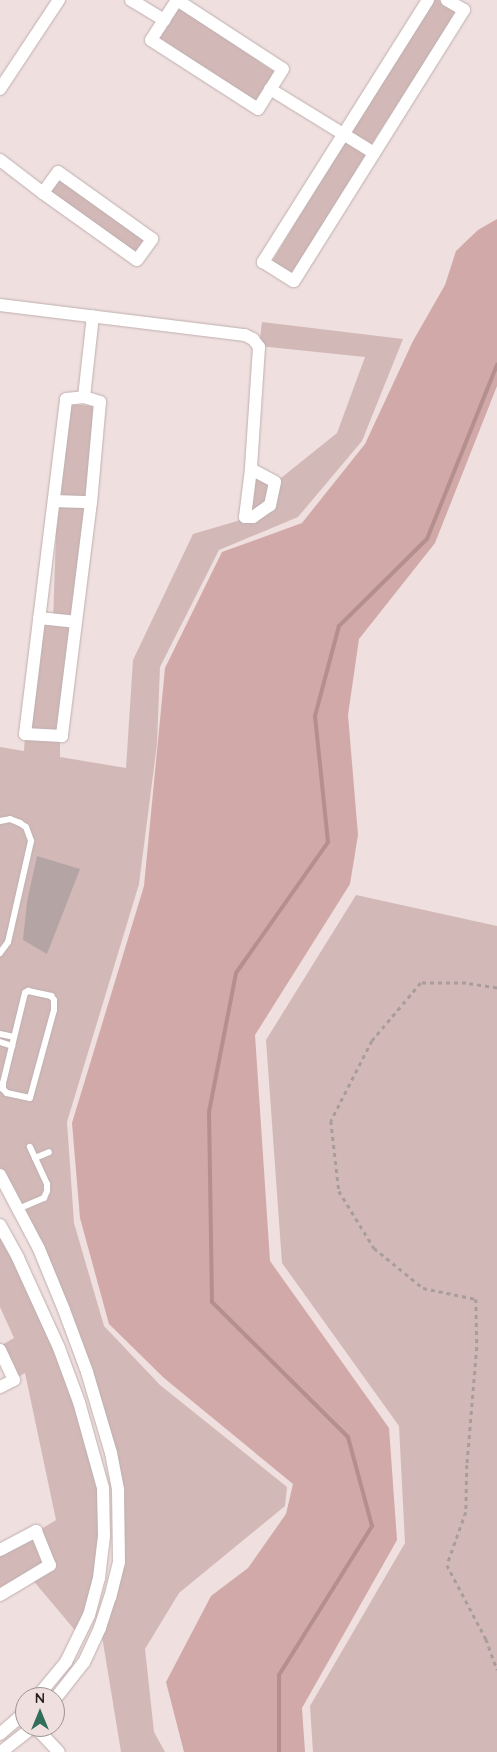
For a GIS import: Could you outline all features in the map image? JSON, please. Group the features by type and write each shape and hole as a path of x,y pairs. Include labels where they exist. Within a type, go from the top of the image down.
{"street":[{"path":"0,88 60,0"},
{"path":"131,0 164,20"},
{"path":"177,0 283,69 258,109 151,40 164,20 177,0"},
{"path":"428,0 263,262 294,281 464,10 448,0"},
{"path":"270,89 374,153"},
{"path":"0,160 43,193 137,260 152,239 58,172 43,193"},
{"path":"0,305 245,335 253,339 258,346 251,469"},
{"path":"84,397 93,316"},
{"path":"84,397 100,402 91,502 62,736 25,734 66,399 84,397"},
{"path":"54,501 91,502"},
{"path":"39,618 75,622"},
{"path":"0,1175 39,1249 64,1310 111,1453 118,1490 119,1562 100,1628 84,1662 64,1687"},
{"path":"0,1225 18,1258 58,1348 79,1402 103,1488 104,1536 99,1578 89,1615 66,1662 45,1687"},
{"path":"0,1350 14,1380 0,1387"},
{"path":"79,1402 94,1397"},
{"path":"0,1550 36,1532 50,1565 0,1595"},
{"path":"0,1734 15,1728"},
{"path":"1,1752 15,1737"},
{"path":"36,1737 49,1752"},
{"path":"45,1737 59,1752"}],"lane":[{"path":"0,821 10,819 20,823 26,827 30,841 8,942 0,953"},
{"path":"28,991 51,996 54,1000 54,1010 30,1098 7,1092 3,1088 12,1046 25,993 28,991"},
{"path":"0,1034 14,1037"},
{"path":"0,1042 12,1046"},
{"path":"18,1209 44,1198 48,1191 48,1184 30,1147"},
{"path":"35,1158 49,1152"}],"path":[{"path":"497,988 466,983 421,983 372,1041 331,1121 340,1191 374,1248 423,1288 476,1299 477,1347 467,1465 466,1512 447,1565 486,1639 497,1670"}],"shaded area":[{"path":"433,0 439,0 457,12 371,145 352,132"},
{"path":"177,6 275,72 255,102 157,36"},
{"path":"345,140 367,153 294,275 272,262"},
{"path":"59,177 148,242 137,257 48,192"},
{"path":"497,219 497,386 435,543 359,639 348,715 358,835 350,884 255,1035 270,1261 389,1428 397,1540 302,1708 305,1752 184,1752 166,1682 211,1596 248,1568 286,1514 293,1484 164,1378 109,1324 80,1218 72,1123 144,886 165,668 222,552 302,523 365,444 413,341 445,285 456,251 478,230"},
{"path":"262,322 403,339 362,441 298,517 219,550 160,667 157,744 139,884 67,1122 74,1223 104,1326 160,1385 287,1487 285,1506 179,1593 145,1649 154,1732 165,1752 121,1752 101,1630 122,1529 89,1372 0,1171 0,747 24,751 25,736 60,740 60,757 126,768 133,660 193,534 244,519 271,506 276,482 337,433 365,357 259,346"},
{"path":"69,404 95,406 87,498 57,498"},
{"path":"252,472 272,483 269,503 246,515"},
{"path":"57,507 86,508 82,617 53,616"},
{"path":"42,623 70,626 58,734 31,731"},
{"path":"356,895 497,926 497,1752 313,1752 310,1706 405,1543 399,1426 282,1263 266,1040"},
{"path":"0,1231 55,1348 94,1466 101,1509 94,1577 79,1635 31,1578 52,1565 38,1531 56,1520 25,1373 15,1379 0,1346 14,1338 0,1307"},
{"path":"34,1536 46,1565 0,1592 0,1553"}],"building":[{"path":"37,856 80,869 47,954 23,940 27,902"}],"waterway":[{"path":"279,1752 279,1675 372,1526 348,1437 212,1302 209,1112 236,973 328,842 315,716 339,626 427,539 497,365"}]}
